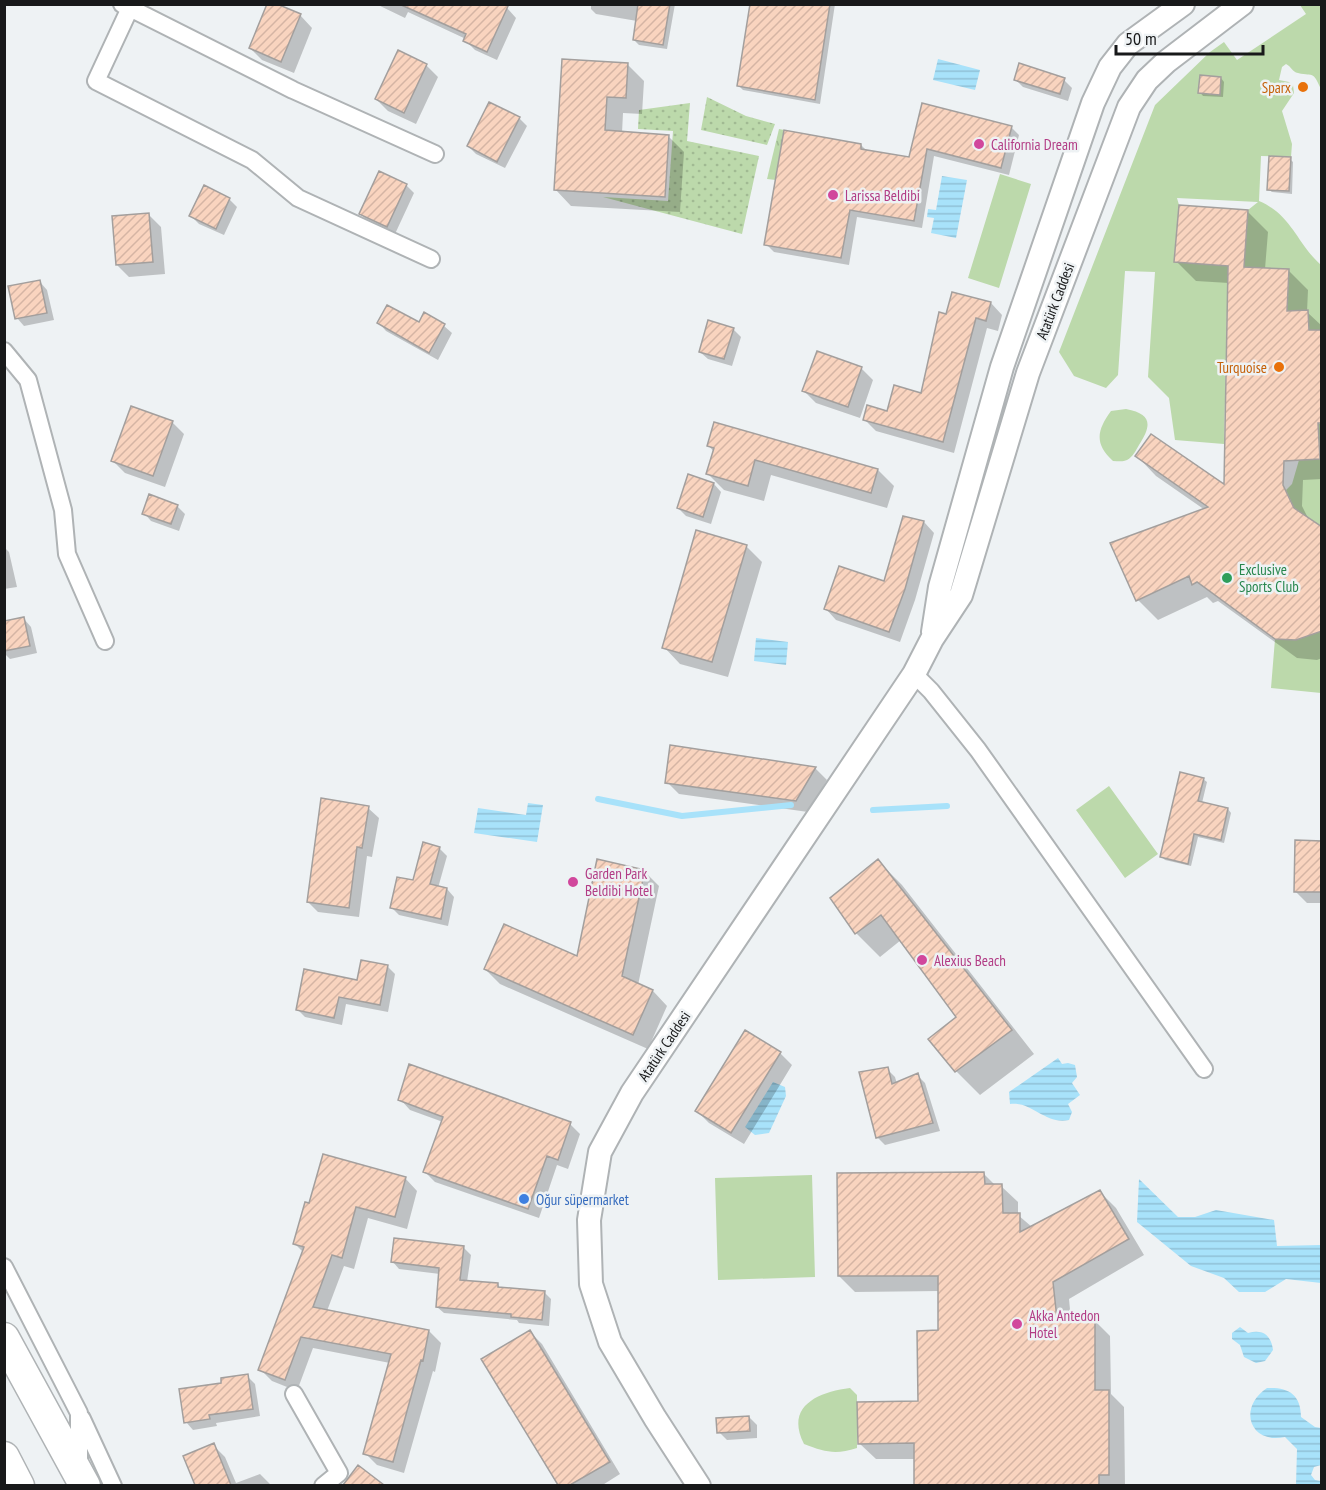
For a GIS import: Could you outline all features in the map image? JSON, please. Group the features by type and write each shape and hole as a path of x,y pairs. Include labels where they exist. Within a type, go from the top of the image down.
{"highway":[{"path":"4,1338 82,1480"},
{"path":"4,1457 19,1485"}],"street":[{"name":"Atatürk Caddesi","path":"932,639 940,587 1002,367 1093,103 1110,68 1128,44 1183,4"},
{"name":"Atatürk Caddesi","path":"699,1485 655,1418 610,1342 591,1284 589,1220 600,1152 638,1084 914,674 932,639 961,595 1028,373 1129,107 1147,80 1166,62 1242,4"},
{"path":"431,259 298,198 252,160 96,81 126,6 293,90 435,154"},
{"path":"4,351 28,380 63,510 67,554 105,641"},
{"path":"914,674 931,691 978,750 1204,1069"},
{"path":"4,1267 113,1485"},
{"path":"294,1394 339,1473 323,1485"},
{"path":"79,1413 82,1480"}],"green space":[{"path":"1300,5 1321,5 1321,89 1312,75 1296,72 1286,64 1282,67 1279,80 1293,85 1294,93 1282,111 1292,144 1291,157 1261,156 1259,201 1270,207 1287,222 1321,265 1321,330 1309,330 1308,311 1287,311 1289,273 1244,267 1248,210 1258,202 1177,198 1179,205 1174,261 1228,266 1224,444 1175,440 1169,398 1148,377 1155,272 1125,271 1118,375 1106,388 1074,376 1059,352 1155,105 1210,52 1224,42 1237,60 1306,14","holes":["1200,76 1221,77 1220,95 1198,93"]},
{"path":"707,97 746,116 775,124 767,145 701,130"},
{"path":"690,103 687,141 759,156 742,234 603,197 668,201 673,131 638,129 639,110"},
{"path":"779,129 784,130 776,180 767,179"},
{"path":"1000,174 1031,184 999,288 968,278"},
{"path":"1126,409 1145,417 1146,432 1131,457 1124,461 1113,461 1100,443 1100,431 1111,411"},
{"path":"1305,424 1321,424 1321,527 1294,508 1286,490 1292,484 1299,460 1320,458 1319,440 1285,442"},
{"path":"1321,630 1321,693 1271,688 1275,639 1296,640"},
{"path":"1109,786 1158,854 1125,878 1076,810"},
{"path":"812,1175 815,1277 718,1280 715,1178"},
{"path":"850,1388 857,1395 857,1448 830,1452 804,1444 799,1431 802,1411 816,1398 826,1393"}],"water":[{"path":"938,59 980,70 975,90 933,80"},
{"path":"942,176 967,180 956,238 931,233 934,218 927,217 928,209 936,210"},
{"path":"756,638 788,642 786,665 754,661"},
{"path":"528,803 543,805 537,842 474,833 478,808 526,815"},
{"path":"1058,1058 1062,1064 1075,1065 1077,1077 1072,1083 1080,1095 1068,1104 1072,1112 1069,1120 1060,1121 1025,1106 1010,1104 1009,1092"},
{"path":"773,1082 785,1087 786,1096 769,1133 755,1135 745,1127"},
{"path":"1139,1179 1178,1217 1195,1217 1216,1210 1274,1220 1277,1246 1321,1245 1321,1283 1286,1279 1265,1292 1239,1292 1224,1278 1191,1266 1137,1222"},
{"path":"1240,1327 1248,1333 1258,1332 1268,1337 1273,1350 1265,1361 1256,1363 1244,1357 1240,1345 1232,1339 1232,1333"},
{"path":"1267,1388 1281,1389 1292,1394 1299,1403 1301,1417 1315,1427 1321,1428 1321,1465 1314,1467 1311,1475 1315,1480 1321,1481 1321,1485 1296,1485 1297,1449 1285,1437 1263,1436 1252,1423 1250,1414 1252,1405"}],"building":[{"path":"267,4 277,4 301,14 281,62 249,48"},
{"path":"399,4 509,4 487,52 463,41 466,34"},
{"path":"638,4 670,4 663,45 633,40"},
{"path":"750,4 830,4 815,100 737,86"},
{"path":"398,50 427,64 404,113 375,99"},
{"path":"562,59 628,63 626,98 607,97 605,130 669,135 665,197 554,190"},
{"path":"1019,63 1065,78 1060,94 1014,80"},
{"path":"1200,75 1221,77 1220,95 1198,93"},
{"path":"489,102 520,117 497,162 467,146"},
{"path":"922,103 1012,126 1001,168 927,149 914,221 850,210 841,258 764,245 784,130 861,144 861,149 909,157"},
{"path":"1269,156 1291,157 1289,191 1267,190"},
{"path":"379,171 407,184 387,227 359,214"},
{"path":"204,185 230,198 216,229 189,216"},
{"path":"1179,205 1248,210 1244,267 1289,269 1287,311 1308,310 1309,330 1322,330 1322,423 1318,423 1320,459 1284,461 1283,485 1294,508 1322,527 1322,631 1296,640 1275,639 1197,582 1192,585 1189,576 1136,601 1110,543 1208,507 1135,456 1151,434 1224,484 1228,266 1174,262"},
{"path":"149,213 153,262 116,265 112,216"},
{"path":"40,280 47,313 15,319 8,286"},
{"path":"952,292 991,302 986,321 976,318 943,442 863,420 867,405 887,411 894,385 921,393 939,312 946,314"},
{"path":"387,305 419,322 424,312 445,324 429,353 377,323"},
{"path":"708,320 734,328 724,359 699,352"},
{"path":"817,351 862,367 848,407 802,391"},
{"path":"131,406 173,421 153,476 111,461"},
{"path":"714,422 878,469 871,493 755,460 748,486 706,474 714,448 707,446"},
{"path":"688,474 714,483 703,517 677,508"},
{"path":"149,494 178,505 171,524 142,514"},
{"path":"903,516 924,521 905,589 889,632 824,609 839,566 884,581"},
{"path":"696,530 747,545 712,662 662,648"},
{"path":"24,617 30,646 4,651 4,621"},
{"path":"670,745 816,767 796,801 665,783"},
{"path":"1180,772 1204,778 1198,801 1228,808 1221,840 1194,834 1188,864 1160,857"},
{"path":"321,798 369,806 362,848 357,847 349,908 307,902"},
{"path":"1295,840 1322,841 1322,892 1294,892"},
{"path":"423,842 440,847 430,884 447,888 441,919 390,908 397,877 413,880"},
{"path":"597,859 645,870 622,976 653,990 633,1035 484,969 504,924 577,956"},
{"path":"878,859 1012,1030 955,1072 928,1039 956,1017 881,915 855,934 830,898"},
{"path":"361,960 388,965 380,1005 339,997 334,1018 296,1010 304,969 357,980"},
{"path":"745,1030 781,1052 731,1133 695,1111"},
{"path":"409,1064 571,1122 558,1160 547,1156 528,1209 423,1172 443,1117 398,1100"},
{"path":"888,1067 892,1084 918,1073 933,1123 876,1138 859,1072"},
{"path":"323,1154 406,1177 395,1217 356,1207 342,1258 332,1255 313,1307 429,1330 423,1361 421,1360 393,1462 363,1454 391,1354 301,1337 285,1380 258,1370 304,1247 293,1244 305,1202 309,1203"},
{"name":"Akka Antedon Hotel","path":"984,1172 985,1184 1002,1184 1003,1213 1020,1213 1020,1232 1100,1190 1129,1239 1053,1282 1057,1319 1095,1318 1095,1390 1109,1390 1109,1475 1099,1475 1099,1485 914,1485 914,1443 858,1444 857,1402 918,1401 917,1331 938,1330 938,1276 838,1276 837,1173"},
{"path":"394,1238 464,1246 460,1280 498,1283 498,1287 545,1291 542,1320 511,1317 511,1314 436,1307 439,1268 391,1262"},
{"path":"530,1330 610,1462 570,1485 558,1485 481,1359"},
{"path":"248,1374 253,1409 209,1415 210,1419 184,1423 179,1389 221,1383 221,1378"},
{"path":"749,1416 750,1431 717,1433 716,1418"},
{"path":"214,1443 231,1485 195,1485 183,1456"},
{"path":"358,1465 384,1485 343,1485"}],"waterway":[{"path":"598,799 682,816 791,805"},
{"path":"873,810 947,806"}],"place":[{"name":"Sparx","path":"1303,87"},
{"name":"California Dream","path":"979,144"},
{"name":"Larissa Beldibi","path":"833,195"},
{"name":"Turquoise","path":"1279,367"},
{"name":"Exclusive Sports Club","path":"1227,578"},
{"name":"Garden Park Beldibi Hotel","path":"573,882"},
{"name":"Alexius Beach","path":"922,960"},
{"name":"Oğur süpermarket","path":"524,1199"},
{"name":"Akka Antedon Hotel","path":"1017,1324"}]}
